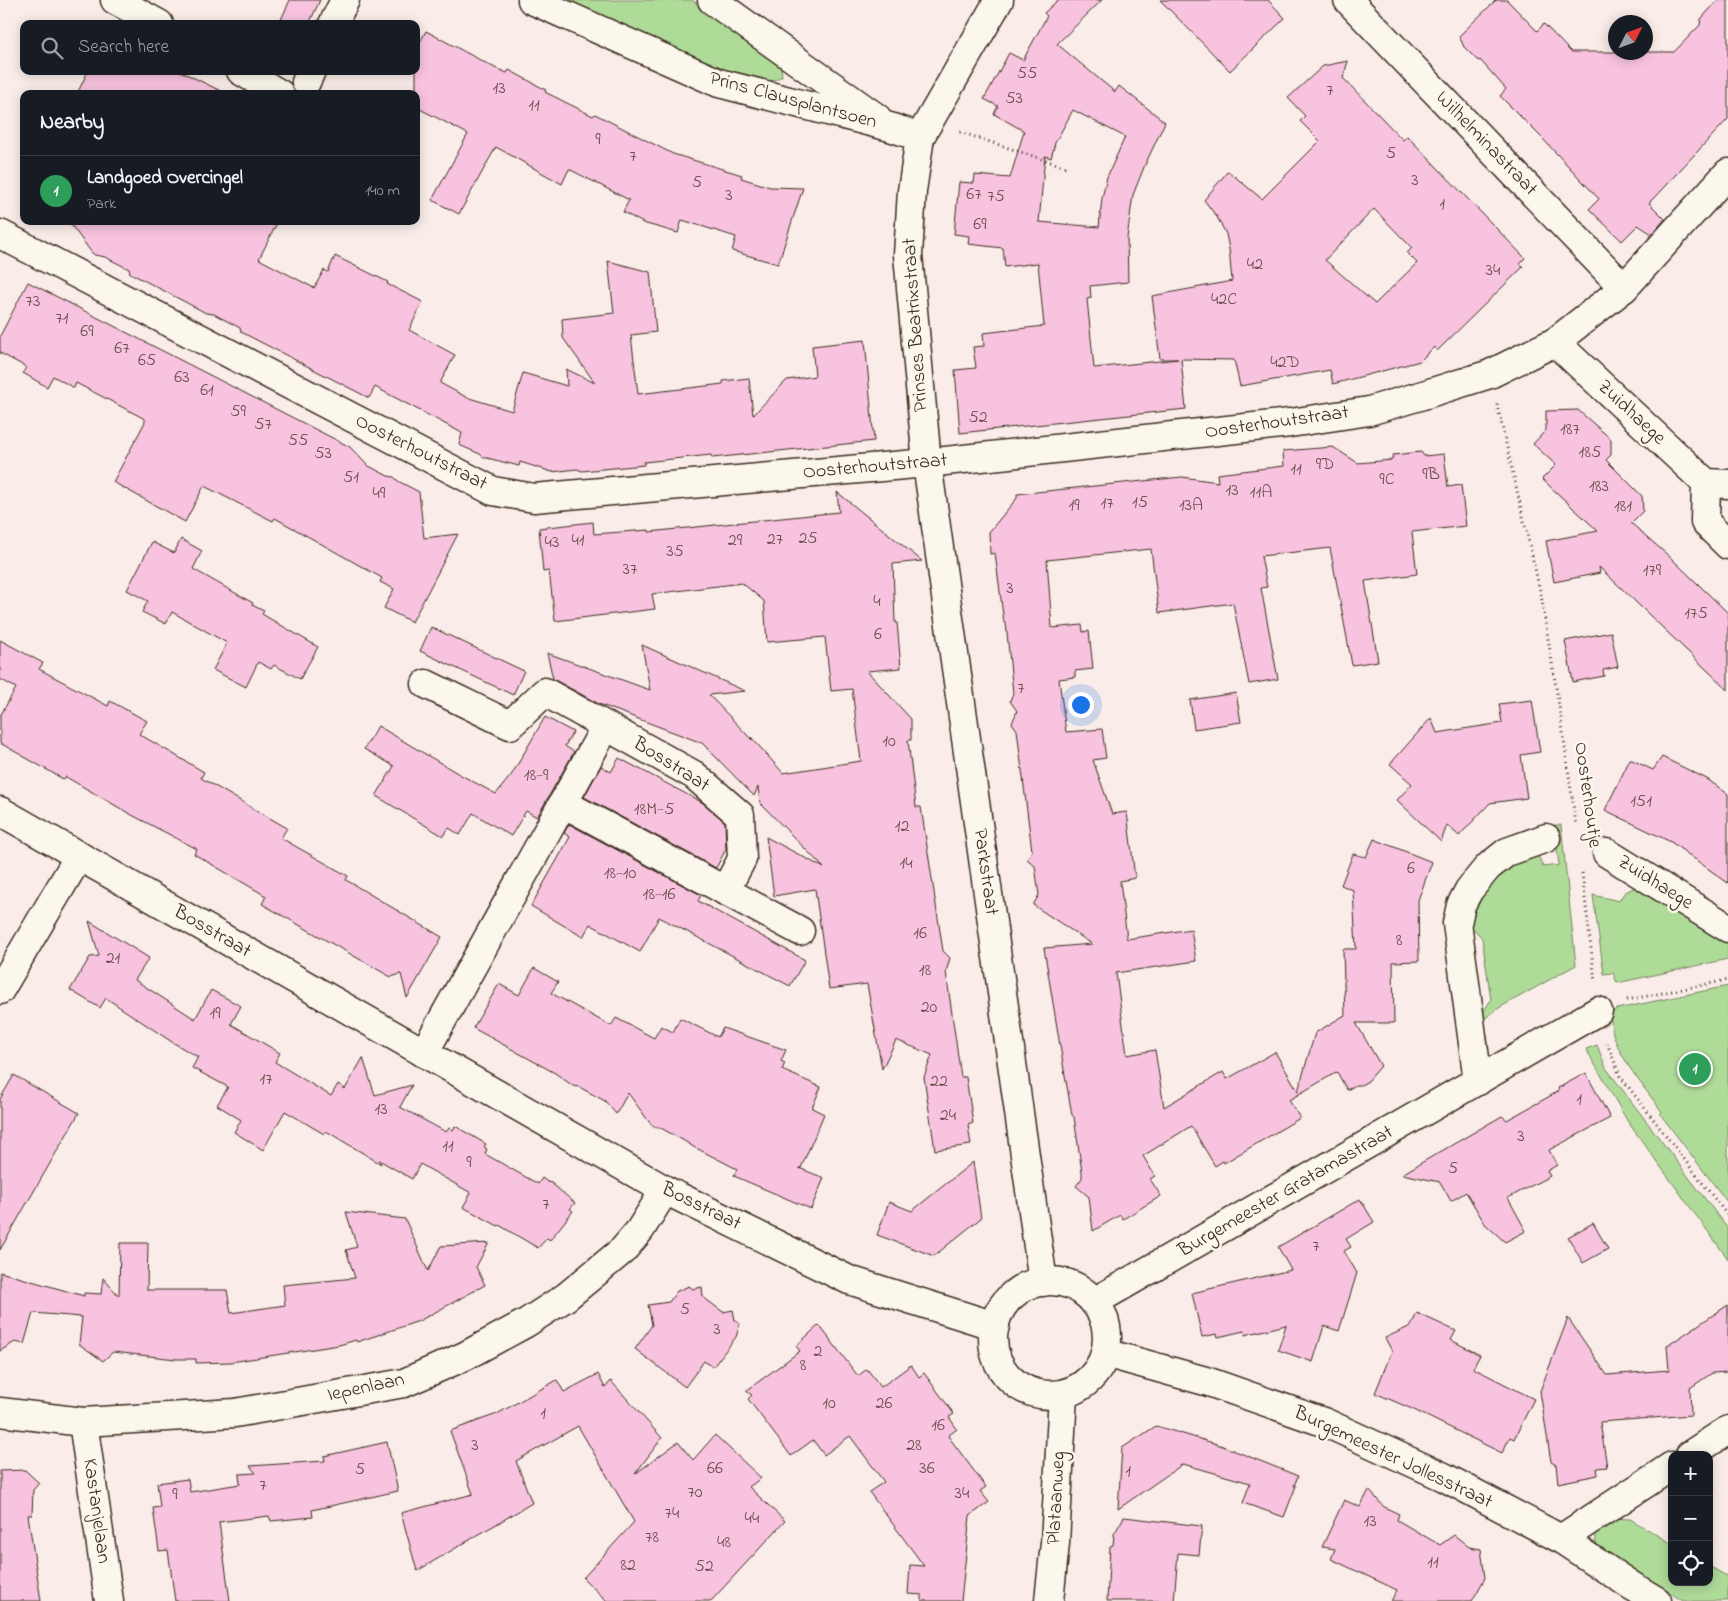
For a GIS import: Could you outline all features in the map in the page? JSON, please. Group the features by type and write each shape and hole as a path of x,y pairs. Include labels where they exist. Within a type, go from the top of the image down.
{"street":[{"path":"115,0 152,20"},
{"path":"335,20 344,0"},
{"name":"Prins Clausplantsoen","path":"532,0 719,83 890,127 924,130"},
{"name":"Prins Clausplantsoen","path":"712,0 890,127"},
{"name":"Prinses Beatrixstraat","path":"927,463 908,255 912,191 924,130 999,0"},
{"name":"Wilhelminastraat","path":"1348,0 1624,288"},
{"path":"248,75 273,90"},
{"name":"Oosterhoutstraat","path":"0,234 493,491 534,498 927,463 1272,425 1360,412 1423,396 1490,374 1555,342 1624,288 1728,173"},
{"name":"Zuidhaege","path":"1555,342 1717,484 1705,522 1728,545"},
{"name":"Parkstraat","path":"927,463 1043,1282"},
{"name":"Bosstraat","path":"426,684 510,726 545,692 694,774 740,815 742,859 725,891"},
{"path":"424,1053 606,726"},
{"path":"563,803 800,931"},
{"name":"Bosstraat","path":"0,811 665,1190 849,1280 995,1326"},
{"path":"1478,1081 1457,923 1461,905 1469,890 1488,867 1507,852 1546,838"},
{"name":"Zuidhaege","path":"1607,853 1728,928"},
{"path":"0,990 79,856"},
{"name":"Burgemeester Gratamastraat","path":"1094,1302 1598,1011"},
{"name":"Iepenlaan","path":"0,1412 83,1422 235,1413 404,1383 464,1356 526,1323 566,1296 623,1250 640,1230 665,1190"},
{"path":"1043,1282 1057,1282 1071,1285 1083,1292 1094,1302 1101,1313 1106,1327 1107,1340 1105,1353 1100,1365 1085,1384 1062,1394 1038,1394 1025,1390 1006,1374 994,1351 993,1338 1001,1309 1012,1296 1026,1287 1043,1282"},
{"name":"Burgemeester Jollesstraat","path":"1105,1353 1209,1382 1326,1423 1444,1477 1561,1539 1657,1601"},
{"name":"Plataanweg","path":"1049,1601 1055,1543 1062,1394"},
{"name":"Kastanjelaan","path":"83,1422 109,1601"},
{"path":"1696,1451 1728,1430"},
{"path":"1561,1539 1668,1469"}],"path":[{"path":"924,130 1069,168"},
{"name":"Oosterhoutje","path":"1490,374 1541,596 1576,826"},
{"name":"Oosterhoutje","path":"1581,864 1598,1011 1604,1036 1620,1076 1728,1216"},
{"path":"1598,1011 1616,1002 1728,980"}],"green space":[{"path":"556,0 692,0 775,59 781,67 782,76 774,80 758,83 721,71"},
{"path":"1554,825 1561,825 1576,965 1499,1008 1484,1019 1482,1013 1491,1000 1482,938 1471,926 1477,899 1492,873 1537,853 1543,867 1559,865"},
{"path":"1637,886 1728,937 1728,959 1617,983 1613,973 1604,974 1593,895 1619,901 1624,893"},
{"path":"1728,986 1728,1203 1660,1114 1662,1112 1628,1065 1615,1039 1611,1026 1611,1013 1617,1009"},
{"path":"1597,1045 1606,1068 1728,1229 1728,1259 1628,1122 1586,1049"},
{"path":"1609,1518 1630,1519 1668,1542 1668,1586 1713,1586 1713,1568 1728,1577 1728,1601 1683,1601 1600,1549 1596,1543 1594,1533"}],"building":[{"path":"290,0 320,0 311,20 281,20"},
{"path":"1058,0 1102,0 1057,44 1115,92 1119,86 1165,122 1133,195 1127,238 1128,282 1090,286 1091,298 1087,299 1094,368 1178,359 1160,359 1152,296 1232,281 1226,234 1217,217 1204,200 1228,171 1262,199 1320,141 1300,121 1305,116 1288,98 1323,66 1348,61 1343,78 1403,140 1407,136 1525,258 1520,263 1523,267 1437,351 1434,347 1420,361 1333,384 1330,370 1240,386 1234,360 1181,359 1186,409 960,433 955,370 976,368 973,347 984,346 983,333 1044,326 1038,263 1005,267 1003,248 968,244 969,236 954,234 959,182 974,183 975,175 1010,178 1024,131 994,114 998,106 984,99 1009,53 1023,60 1047,16 1044,13","holes":["1073,110 1125,137 1107,177 1102,198 1099,227 1039,222 1045,156 1051,158 1055,143","1374,209 1412,248 1407,253 1417,263 1375,304 1325,260"]},
{"path":"1160,0 1268,0 1285,18 1230,71"},
{"path":"1496,0 1507,0 1537,31 1544,24 1571,52 1608,52 1608,60 1653,60 1653,52 1674,52 1700,25 1701,19 1718,0 1728,0 1728,119 1649,203 1665,219 1652,234 1638,225 1622,241 1589,209 1599,199 1500,96 1506,89 1481,61 1477,60 1464,47 1459,36"},
{"path":"426,31 495,68 507,73 509,70 546,90 545,92 593,116 595,114 673,154 742,175 741,178 770,187 803,188 778,264 732,251 736,237 682,220 678,233 643,223 623,212 629,200 569,169 562,184 496,147 459,214 432,200 468,134 420,109 420,90 416,90 416,75 420,75 420,42"},
{"path":"86,75 188,75 219,90 79,90"},
{"path":"71,225 276,225 259,259 314,288 324,270 328,272 335,256 388,282 387,284 423,302 409,330 455,355 440,383 466,397 512,411 523,373 567,386 566,369 595,383 563,338 562,319 614,313 608,261 650,272 656,332 631,335 638,394 723,384 723,381 749,378 753,415 787,380 815,376 812,346 865,340 874,441 712,458 711,455 644,462 644,465 582,471 577,469 552,472 520,462 519,466 483,457 459,445 462,433 375,387 369,398 241,332 240,328 214,314 206,313 130,273 129,269 92,253"},
{"path":"28,282 350,447 367,465 388,476 394,477 419,492 424,538 458,534 412,622 384,608 394,589 380,582 382,578 275,518 273,521 204,486 185,522 113,482 145,419 76,383 74,388 53,376 47,387 23,373 26,367 0,353 0,336"},
{"path":"1578,410 1611,439 1611,455 1606,460 1642,496 1643,511 1631,523 1671,558 1728,613 1728,690 1599,567 1600,573 1554,582 1546,541 1598,531 1542,479 1556,465 1533,444 1546,430 1546,411"},
{"path":"1333,447 1358,463 1392,460 1393,455 1421,452 1424,456 1444,454 1448,487 1461,485 1466,526 1412,532 1417,574 1365,581 1378,661 1352,665 1330,548 1261,556 1267,587 1261,588 1278,679 1249,684 1233,603 1159,613 1151,549 1047,560 1052,628 1082,625 1083,632 1089,631 1093,669 1075,671 1075,677 1059,679 1066,732 1102,729 1106,758 1093,760 1112,814 1127,812 1135,878 1120,881 1127,939 1191,929 1196,961 1116,973 1127,1055 1155,1050 1164,1107 1223,1072 1227,1079 1275,1052 1298,1091 1315,1033 1345,1015 1343,949 1356,949 1353,890 1341,885 1353,854 1366,857 1374,839 1432,862 1418,900 1419,961 1393,962 1394,1023 1356,1023 1381,1066 1368,1081 1347,1090 1337,1072 1289,1100 1300,1118 1224,1163 1223,1161 1215,1166 1191,1126 1143,1156 1155,1176 1150,1179 1161,1196 1123,1219 1120,1215 1093,1231 1089,1197 1076,1186 1082,1178 1082,1172 1044,948 1092,944 1033,905 1039,895 1035,866 1027,859 1032,851 1017,730 1012,723 1017,711 1010,701 1013,693 1006,623 1004,623 995,553 990,554 989,532 1017,498 1017,494 1182,477 1218,482 1217,474 1284,466 1283,451"},
{"path":"837,492 922,561 893,564 895,622 897,622 901,668 867,671 911,719 911,740 908,740 916,807 921,807 943,951 950,958 946,972 961,1077 966,1077 973,1123 968,1125 971,1145 935,1150 924,1077 932,1055 896,1040 882,1069 867,984 829,989 815,889 774,896 766,837 824,868 760,803 758,787 754,796 702,743 599,704 553,679 547,653 650,690 642,645 745,691 709,695 752,740 751,737 783,773 861,761 852,689 831,691 825,637 767,642 764,601 742,583 652,594 655,609 555,621 549,571 543,572 539,528 593,522 594,534 649,530 649,532 839,512"},
{"path":"181,539 202,551 193,569 253,603 252,605 264,611 262,614 318,647 300,679 274,665 271,669 258,662 246,687 213,670 227,643 172,612 166,624 142,612 148,601 127,590 152,542 174,553"},
{"path":"431,627 524,671 513,695 420,651"},
{"path":"1611,632 1618,667 1603,670 1604,676 1573,682 1565,641"},
{"path":"0,640 43,663 39,669 108,706 110,701 147,721 139,734 204,772 201,778 287,828 281,838 348,876 346,880 442,937 407,998 401,974 391,977 262,904 266,896 194,854 197,849 130,814 66,777 63,779 0,743 0,716 16,688 0,679"},
{"path":"1236,693 1241,722 1194,729 1190,700"},
{"path":"1532,700 1540,752 1521,755 1527,798 1490,803 1459,836 1447,825 1441,842 1397,800 1412,784 1390,764 1431,718 1437,733 1502,723 1499,704"},
{"path":"545,717 573,732 565,746 574,752 537,817 526,811 511,836 473,813 460,835 449,828 443,836 376,796 394,766 364,749 378,726 496,794 512,774"},
{"path":"1662,757 1707,779 1728,794 1728,883 1671,842 1605,810 1630,759 1653,770"},
{"path":"619,758 703,803 725,822 726,849 716,868 584,797 601,766 611,772"},
{"path":"569,824 701,895 698,901 805,960 790,986 659,917 640,952 590,924 583,937 531,906 570,837 564,833"},
{"path":"89,921 149,958 135,980 195,1019 211,990 241,1006 231,1024 280,1053 275,1062 331,1096 338,1084 345,1089 363,1058 375,1095 412,1085 400,1107 446,1132 449,1128 453,1130 455,1126 486,1144 484,1147 487,1149 485,1154 538,1184 542,1178 550,1182 575,1203 570,1209 573,1211 550,1240 547,1238 538,1248 463,1207 471,1193 420,1164 412,1179 379,1160 381,1164 326,1131 324,1134 285,1111 263,1150 234,1132 241,1120 217,1105 228,1087 192,1068 198,1057 106,998 100,1008 70,990 90,957 99,956"},
{"path":"534,968 558,982 551,993 611,1026 616,1018 654,1038 661,1026 673,1032 680,1018 718,1037 723,1028 786,1050 781,1061 785,1063 782,1070 821,1087 812,1108 824,1114 801,1168 799,1168 824,1178 811,1209 734,1176 737,1169 659,1127 655,1127 628,1093 616,1114 605,1101 579,1087 573,1086 555,1073 473,1028 499,984 519,995"},
{"path":"1586,1073 1610,1118 1549,1150 1557,1165 1547,1171 1550,1176 1508,1198 1526,1231 1505,1242 1485,1224 1466,1192 1451,1201 1440,1182 1402,1174 1502,1116 1507,1120 1559,1091 1558,1088"},
{"path":"14,1075 79,1113 0,1250 0,1099"},
{"path":"973,1162 981,1218 934,1256 877,1235 889,1202 912,1211"},
{"path":"1360,1199 1374,1222 1346,1239 1351,1247 1344,1251 1357,1273 1339,1331 1324,1326 1313,1362 1278,1350 1286,1325 1245,1335 1244,1331 1218,1337 1217,1334 1202,1337 1192,1293 1291,1270 1278,1247"},
{"path":"346,1212 405,1219 428,1271 441,1246 489,1243 476,1267 485,1285 419,1321 357,1342 356,1340 339,1345 231,1362 196,1363 196,1359 176,1359 113,1352 103,1361 79,1344 82,1317 33,1313 24,1344 15,1342 0,1351 0,1272 84,1296 84,1293 101,1294 103,1278 119,1296 120,1243 148,1243 147,1290 227,1290 231,1313 285,1305 283,1285 355,1278 346,1250 357,1247"},
{"path":"1593,1223 1608,1249 1583,1263 1568,1237"},
{"path":"689,1286 693,1289 702,1287 703,1297 723,1312 733,1310 735,1320 740,1324 736,1337 713,1367 704,1361 685,1387 635,1349 652,1325 648,1305 669,1302 677,1291"},
{"path":"1728,1305 1728,1372 1712,1373 1690,1388 1691,1415 1600,1422 1607,1467 1597,1468 1598,1475 1558,1483 1556,1465 1551,1462 1540,1391 1568,1318 1607,1375 1669,1370 1667,1346"},
{"path":"1417,1313 1456,1331 1451,1340 1480,1355 1473,1368 1534,1399 1514,1439 1510,1437 1502,1453 1375,1393 1392,1351 1385,1338 1411,1326"},
{"path":"819,1325 858,1376 867,1369 881,1387 911,1365 919,1377 924,1373 954,1414 949,1417 957,1429 948,1436 986,1487 980,1491 989,1502 970,1516 961,1601 922,1601 922,1595 908,1594 910,1565 924,1566 869,1492 884,1482 850,1436 824,1455 813,1440 791,1456 748,1399 752,1395 746,1391 800,1351 796,1346"},
{"path":"598,1374 605,1388 611,1381 662,1438 635,1474 678,1442 693,1460 715,1435 761,1478 749,1487 785,1521 711,1601 607,1601 583,1578 634,1522 578,1426 516,1461 532,1503 417,1571 401,1513 473,1494 450,1431 497,1414 557,1380 564,1392"},
{"path":"1156,1426 1220,1445 1298,1476 1284,1517 1243,1503 1250,1483 1183,1464 1118,1509 1122,1448"},
{"path":"387,1442 398,1491 312,1510 313,1517 271,1521 269,1516 219,1522 230,1601 175,1601 168,1550 159,1551 153,1508 160,1507 157,1483 188,1479 190,1492 240,1484 239,1474 256,1473 250,1466 325,1461 324,1456"},
{"path":"25,1470 39,1483 33,1490 32,1515 28,1515 41,1601 0,1601 0,1471"},
{"path":"1369,1490 1384,1507 1399,1514 1397,1520 1440,1545 1454,1535 1469,1547 1481,1549 1485,1578 1472,1601 1391,1601 1397,1590 1331,1559 1335,1549 1322,1547 1344,1500 1360,1507"},
{"path":"1124,1517 1202,1526 1199,1555 1178,1553 1174,1601 1107,1601 1110,1546 1113,1545 1114,1534"}],"place":[{"name":"Landgoed Overcingel","path":"1695,1069"}]}
